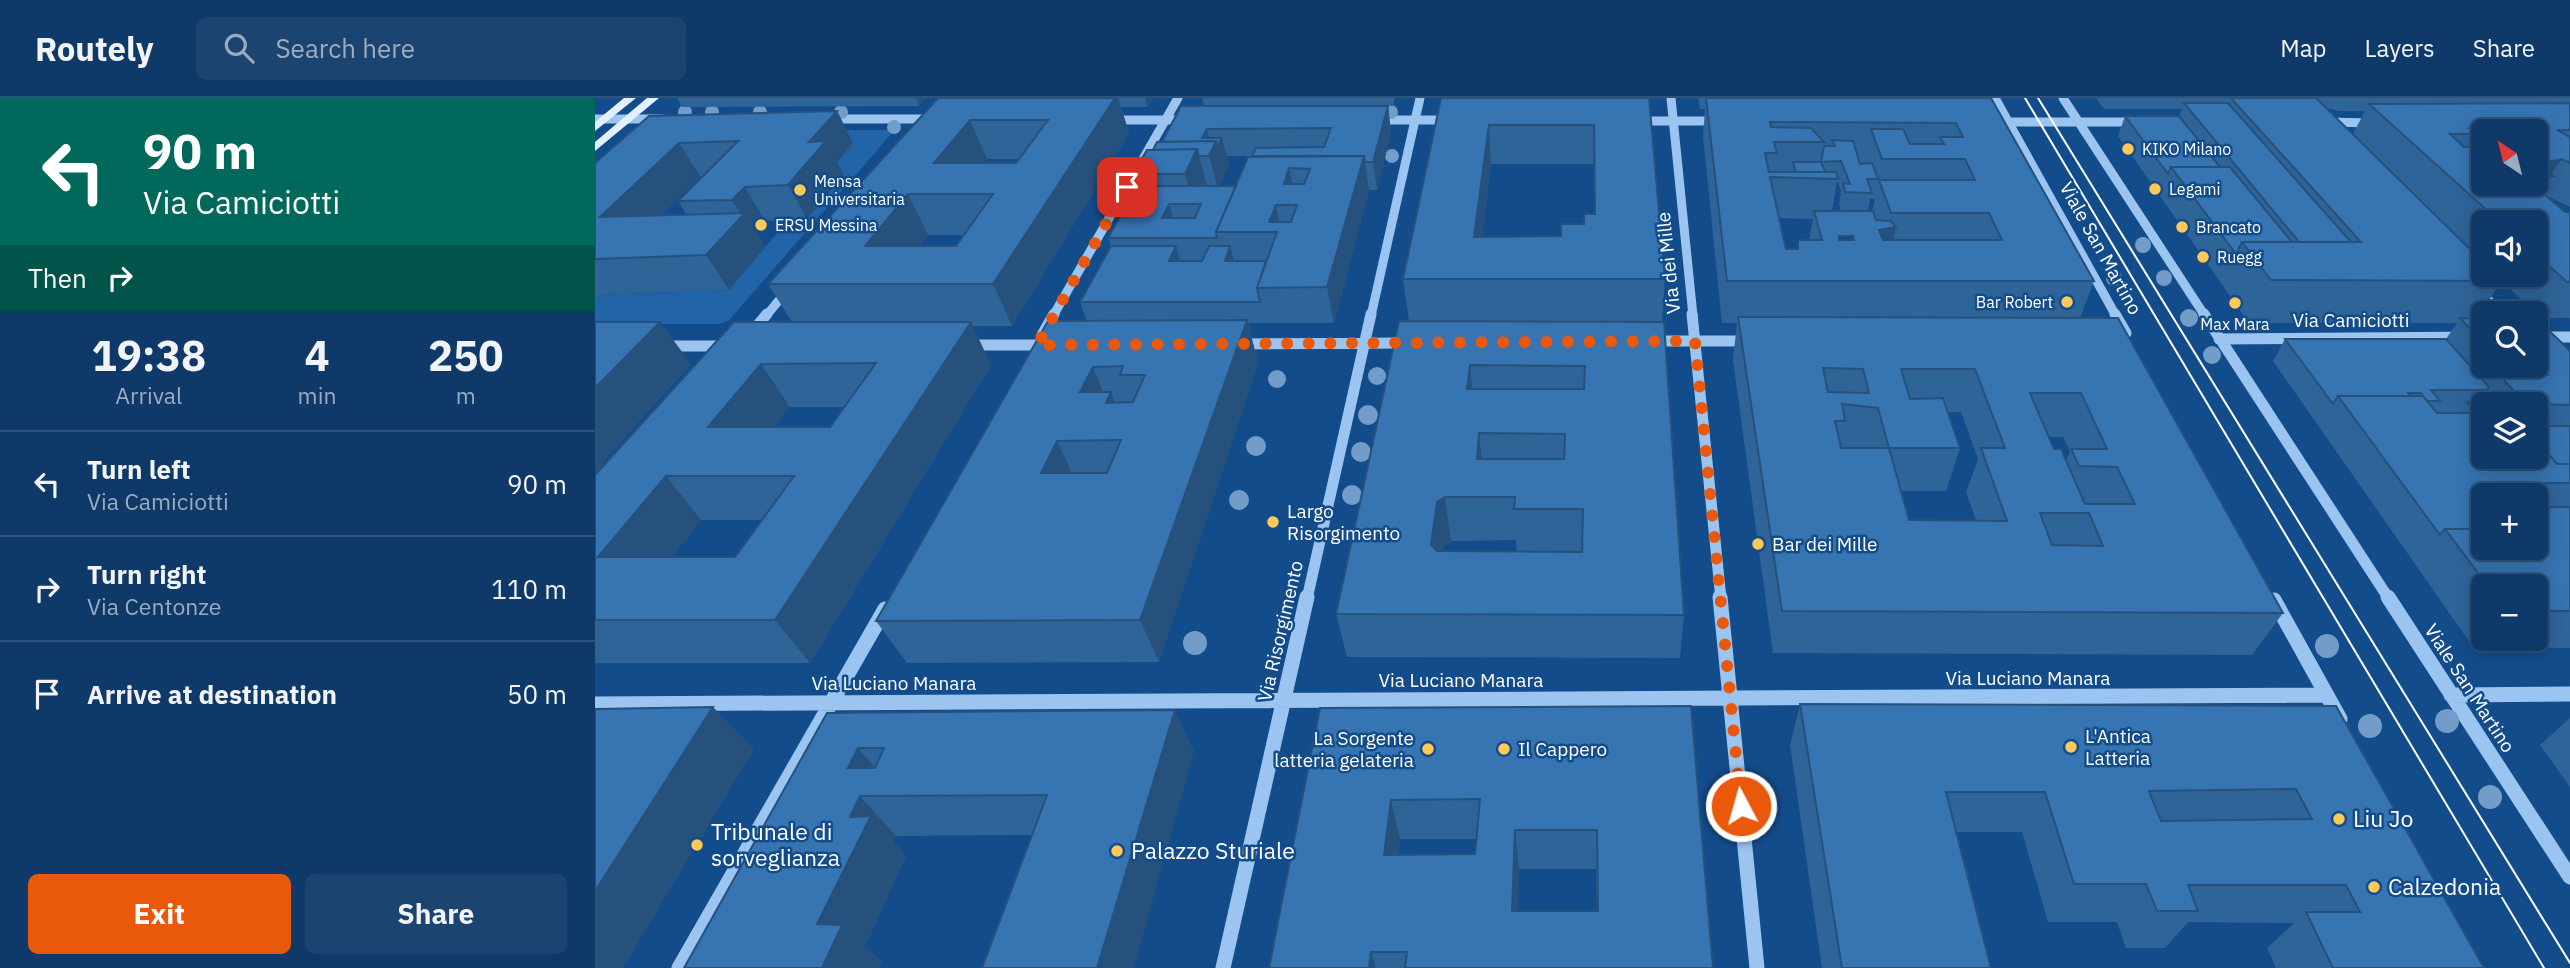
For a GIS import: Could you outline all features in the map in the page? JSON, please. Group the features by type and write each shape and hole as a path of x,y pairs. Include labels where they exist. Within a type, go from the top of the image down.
{"main road":[{"path":"595,128 601,118 631,98"},
{"path":"595,148 654,98"}],"street":[{"path":"1030,357 1178,98"},
{"name":"Via Risorgimento","path":"1223,968 1420,98"},
{"name":"Via dei Mille","path":"1671,98 1757,968"},
{"name":"Viale San Martino","path":"1995,98 2128,342"},
{"name":"Viale San Martino","path":"2063,98 2570,877"},
{"path":"927,130 945,108"},
{"path":"601,118 673,118"},
{"path":"811,119 950,119"},
{"path":"1098,120 1207,120"},
{"path":"1360,120 1457,120"},
{"path":"1624,121 1728,121"},
{"path":"1976,122 2154,122"},
{"path":"2326,132 2316,122 2383,123"},
{"path":"730,356 793,284"},
{"path":"2476,287 2489,301"},
{"name":"Via Camiciotti","path":"2219,338 2471,337"},
{"path":"2548,337 2570,337"},
{"path":"1640,341 1762,341"},
{"path":"1226,344 1421,343"},
{"path":"955,345 1067,344"},
{"path":"647,346 740,346"},
{"path":"2268,589 2347,731"},
{"path":"679,968 893,595"},
{"path":"2451,695 2570,694"},
{"name":"Via Luciano Manara","path":"595,704 2327,695"}],"shaded area":[{"path":"662,130 893,132 729,320 719,324 595,324 595,295 729,290 788,220 807,219 843,175 826,175 852,144 595,185"}],"building":[{"path":"938,98 1115,98 993,284 768,284","holes":["970,120 1048,120 1016,163 934,163","908,194 993,194 956,246 865,246"]},
{"path":"1441,98 1649,98 1665,279 1403,279","holes":["1489,125 1594,125 1595,214 1584,214 1584,224 1561,224 1561,236 1474,237"]},
{"path":"1706,98 1991,98 2094,281 1727,281","holes":["1770,122 1956,123 1963,137 1940,137 1944,144 1910,144 1903,129 1871,129 1882,159 1965,159 1975,180 1879,180 1891,213 1989,213 2002,240 1883,240 1879,230 1896,227 1891,221 1876,220 1873,211 1814,211 1822,240 1798,240 1798,249 1786,249 1770,177 1838,179 1836,172 1769,172 1765,153 1777,153 1774,142 1824,142 1811,128 1771,127","1839,236 1853,236 1854,240 1839,240"]},
{"path":"2231,98 2316,98 2471,250 2471,281 2271,280 2242,242 2361,242"},
{"path":"2184,103 2228,103 2351,242 2299,242"},
{"path":"2570,103 2570,130 2557,130 2570,137 2570,163 2562,159 2548,162 2548,119 2471,119 2471,134 2450,134 2464,147 2471,147 2471,196 2369,104"},
{"path":"1181,106 1388,106 1373,162 1365,162 1364,156 1252,156 1256,148 1324,147 1331,128 1207,129 1202,138 1222,138 1217,147 1216,141 1162,142"},
{"path":"837,111 809,142 826,141 788,185 745,187 732,200 678,201 738,141 679,143 600,217 745,213 706,255 595,259 595,163 649,116"},
{"path":"2125,116 2179,116 2220,167 2171,167 2168,174"},
{"path":"1832,140 1853,141 1860,164 1872,163 1878,179 1867,179 1872,193 1845,192 1843,183 1850,184 1841,161 1821,162 1824,146 1835,146"},
{"path":"1216,141 1209,156 1199,156 1197,149 1153,150 1157,142"},
{"path":"1197,149 1185,174 1133,174 1147,150"},
{"path":"1364,156 1327,287 1257,288 1277,232 1216,232 1248,157","holes":["1289,168 1310,169 1304,184 1284,184","1276,205 1297,205 1291,222 1269,222"]},
{"path":"1793,162 1821,162 1825,172 1796,172"},
{"path":"2171,167 2230,167 2292,242 2242,242 2236,254"},
{"path":"1137,186 1236,186 1216,232 1217,238 1108,238","holes":["1169,204 1201,204 1195,218 1162,218"]},
{"path":"2471,196 2546,196 2565,212 2570,212 2570,282 2548,265 2548,210 2487,210"},
{"path":"1111,246 1176,246 1169,261 1202,261 1209,246 1230,246 1225,261 1266,261 1257,288 1260,302 1080,302"},
{"path":"1738,317 2118,318 2283,613 1782,611","holes":["1823,368 1863,369 1869,393 1828,392","1901,369 1975,369 2005,448 1981,448 2007,521 1909,520 1889,448 1960,448 1943,398 1910,399","2030,393 2081,393 2107,449 2071,449 2079,466 2117,467 2135,504 2085,504 2061,449 2054,449","1842,404 1878,408 1889,448 1841,448 1835,421 1845,421","2040,513 2089,513 2103,546 2052,545"]},
{"path":"2460,318 2471,318 2471,330"},
{"path":"1247,320 1140,620 876,621 1048,321","holes":["1123,366 1120,375 1145,375 1133,402 1106,403 1111,392 1080,392 1093,367","1121,440 1107,473 1041,473 1057,441"]},
{"path":"1399,321 1664,322 1684,615 1336,614","holes":["1470,365 1585,366 1584,389 1467,389","1479,433 1565,434 1564,459 1477,459","1445,497 1515,497 1514,509 1583,509 1582,552 1437,551 1431,545 1437,502"]},
{"path":"595,322 660,322 595,388"},
{"path":"734,322 971,322 775,620 595,620 595,475","holes":["876,363 830,427 708,427 761,364","666,476 794,476 735,557 598,557"]},
{"path":"2548,330 2570,351 2570,405 2548,404 2548,392 2515,392 2502,378 2548,378"},
{"path":"2285,339 2446,339 2471,367 2471,378 2481,378 2489,387 2487,390 2431,390 2440,401 2427,401 2421,393 2408,393 2411,396 2338,396 2333,404"},
{"path":"2338,396 2423,396 2437,413 2471,413 2471,469 2548,469 2548,454 2557,464 2570,464 2570,483 2471,483 2471,529 2445,529 2440,535"},
{"path":"2548,426 2570,426 2570,464 2557,464 2548,454"},
{"path":"2548,507 2570,507 2570,611 2548,611 2548,574 2479,574 2445,529 2471,529 2471,560 2548,560"},
{"path":"1800,704 2336,706 2484,968 2333,968 2306,912 2360,912 2346,885 2188,885 2198,911 2157,911 2146,884 2074,884 2045,792 1946,792 1991,968 1842,968","holes":["2296,789 2312,819 2161,821 2149,791"]},
{"path":"1691,706 1713,968 1405,968 1407,952 1371,952 1369,968 1269,968 1320,708","holes":["1480,799 1475,854 1384,855 1391,800","1515,830 1597,830 1598,911 1512,911"]},
{"path":"713,707 595,891 595,709"},
{"path":"1175,710 1097,968 982,968 1047,795 860,796 850,817 871,816 817,924 842,925 822,968 684,968 827,713","holes":["858,748 884,748 875,768 848,768"]}],"tram line":[{"path":"2025,98 2544,968"},
{"path":"2038,98 2570,963"}],"place":[{"name":"KIKO Milano","path":"2128,149"},
{"name":"Legami","path":"2155,189"},
{"name":"Mensa Universitaria","path":"800,190"},
{"name":"ERSU Messina","path":"761,225"},
{"name":"Brancato","path":"2182,227"},
{"name":"Ruegg","path":"2203,257"},
{"name":"Bar Robert","path":"2067,302"},
{"name":"Max Mara","path":"2235,303"},
{"name":"Largo Risorgimento","path":"1273,522"},
{"name":"Bar dei Mille","path":"1758,544"},
{"name":"L'Antica Latteria","path":"2071,747"},
{"name":"La Sorgente latteria gelateria","path":"1428,749"},
{"name":"Il Cappero","path":"1504,749"},
{"name":"Liu Jo","path":"2339,819"},
{"name":"Tribunale di sorveglianza","path":"697,845"},
{"name":"Palazzo Sturiale","path":"1117,851"},
{"name":"Calzedonia","path":"2374,887"}],"route":[{"path":"1127,187 1037,345 1695,341 1741,806"}]}
